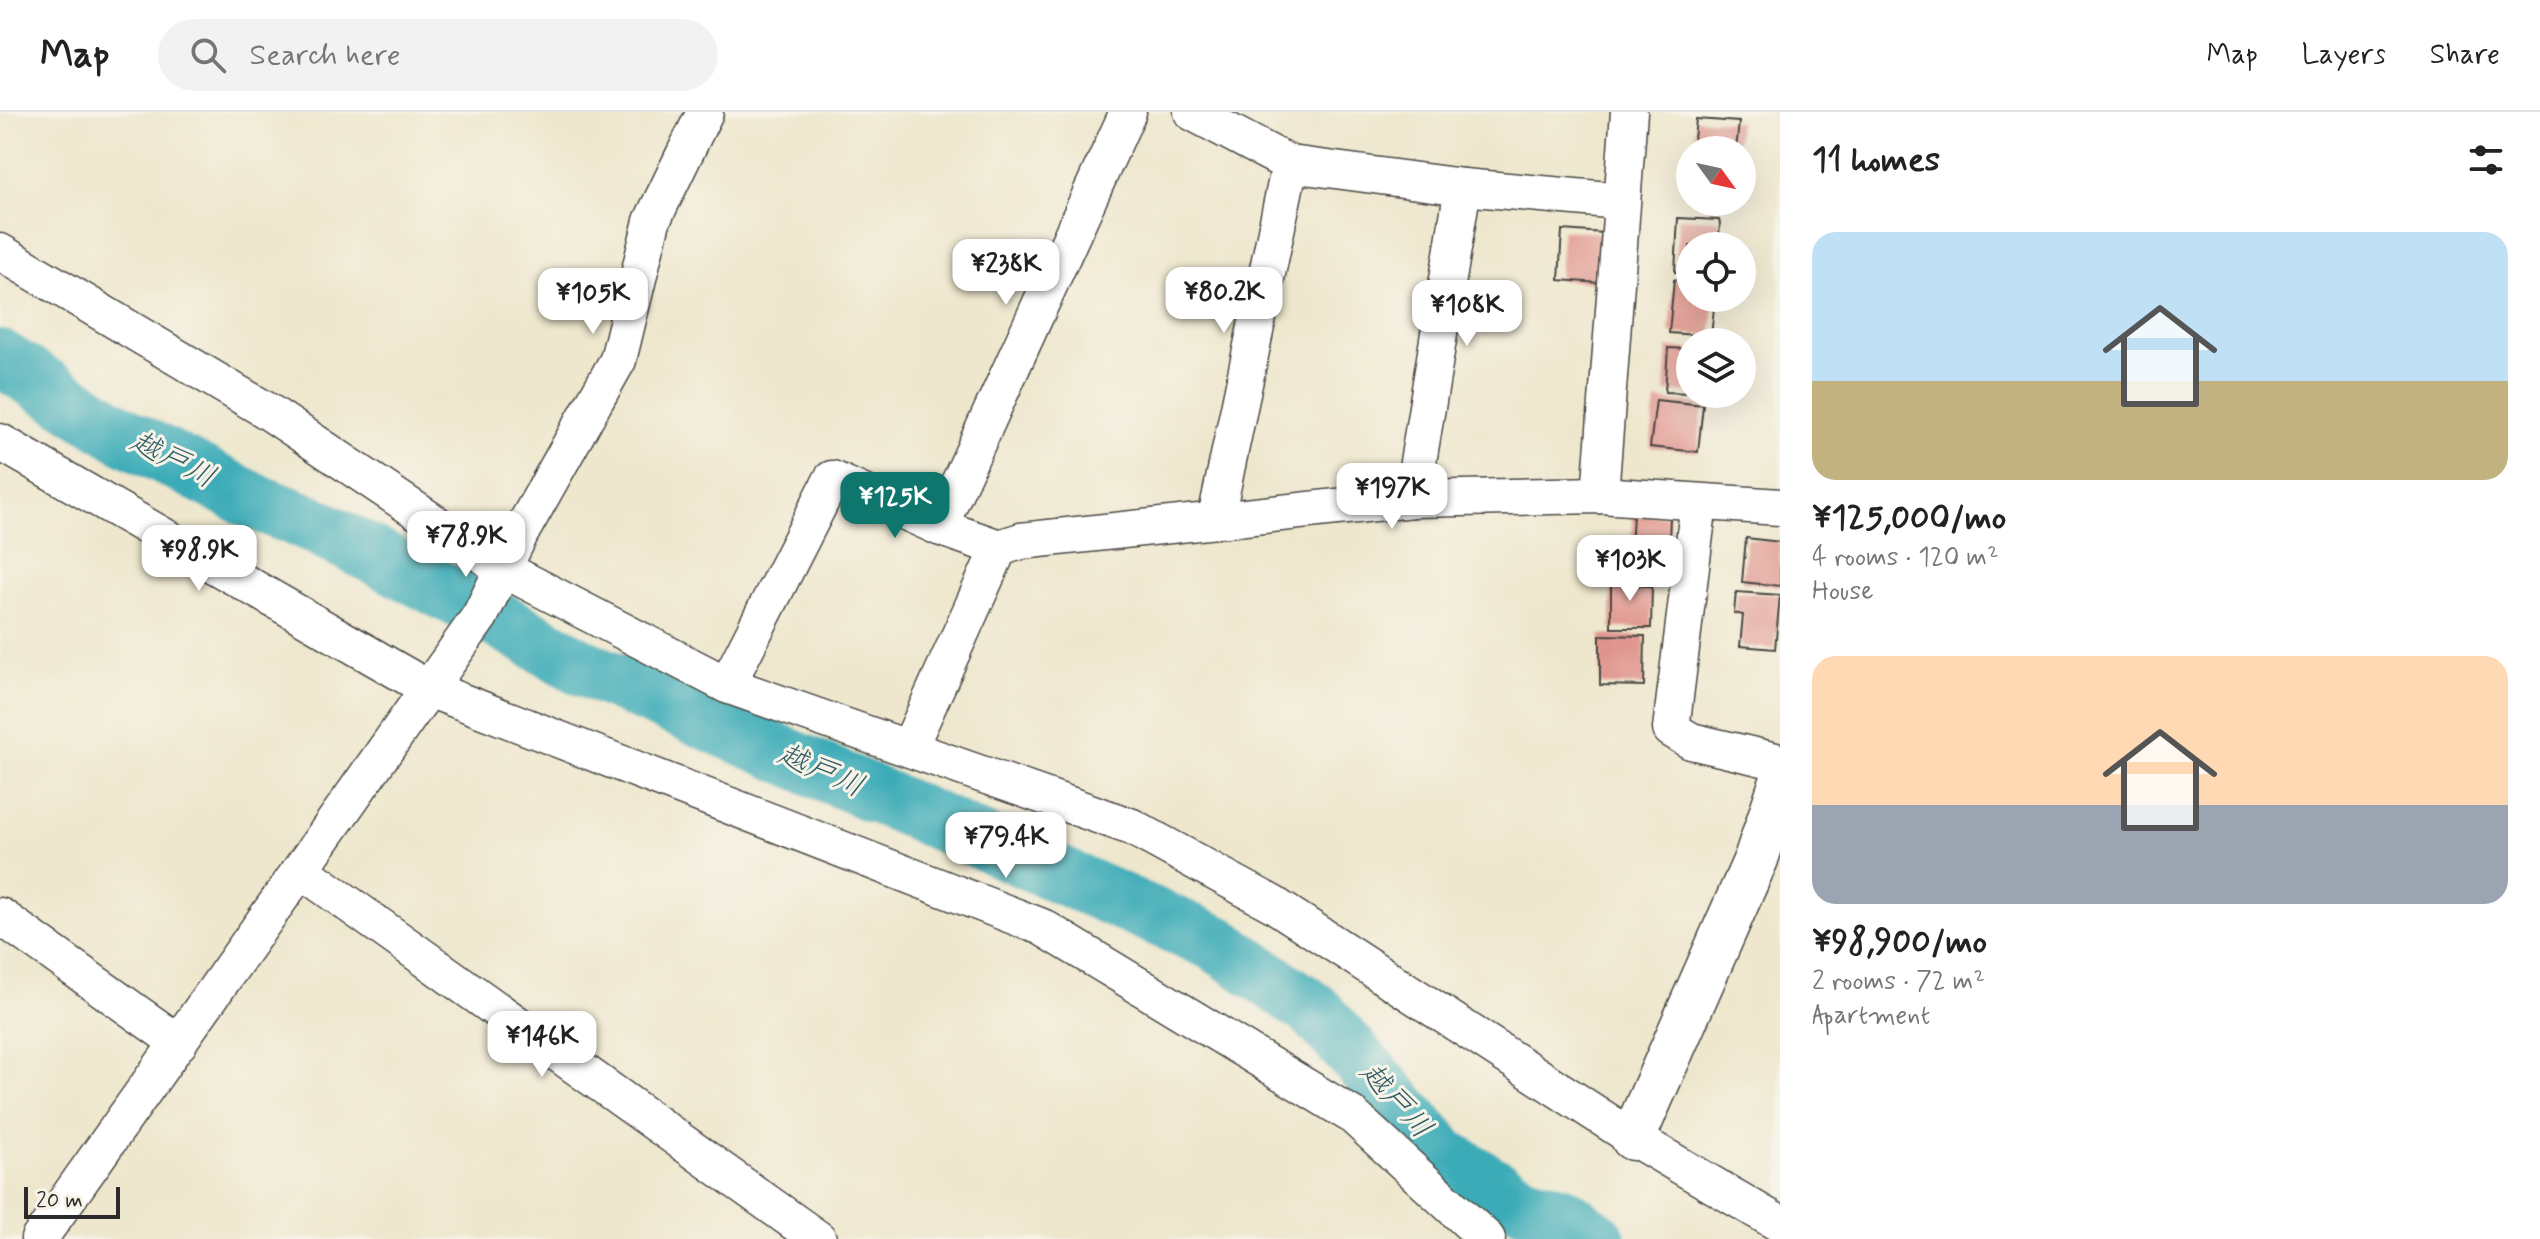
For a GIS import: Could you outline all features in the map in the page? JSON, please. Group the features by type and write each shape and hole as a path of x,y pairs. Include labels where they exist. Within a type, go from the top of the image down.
{"street":[{"path":"39,1239 480,616 520,534 618,360 652,221 705,112"},
{"path":"939,527 1128,112"},
{"path":"1192,112 1290,164 1463,187 1620,201"},
{"path":"1600,495 1629,112"},
{"path":"1216,518 1290,164"},
{"path":"1412,499 1463,187"},
{"path":"0,252 269,412 505,570 727,685 1132,827 1273,904 1633,1138 1780,1224"},
{"path":"0,442 429,689 1042,927 1352,1115 1487,1239"},
{"path":"727,685 832,479 939,527 999,548 1021,541 1412,499 1600,495 1780,507"},
{"path":"1699,502 1671,729 1691,741 1780,762"},
{"path":"909,748 999,548"},
{"path":"1633,1138 1756,859 1780,787"},
{"path":"301,870 818,1239"},
{"path":"0,916 179,1043"}],"building":[{"path":"1696,119 1739,122 1738,136 1694,136"},
{"path":"1678,218 1719,220 1720,224 1719,232 1677,232"},
{"path":"1562,230 1604,233 1600,283 1559,280"},
{"path":"1676,280 1676,312 1714,312 1712,328 1676,328 1676,334 1669,333"},
{"path":"1668,348 1676,348 1676,392 1665,392"},
{"path":"1656,400 1676,402 1676,408 1703,408 1698,452 1650,447"},
{"path":"1633,515 1670,516 1668,567 1630,565"},
{"path":"1746,538 1780,542 1780,586 1742,582"},
{"path":"1611,574 1634,575 1634,586 1652,586 1651,628 1611,628"},
{"path":"1736,592 1780,595 1775,649 1740,646 1743,615 1734,613"},
{"path":"1600,635 1645,636 1644,686 1600,685"}],"waterway":[{"name":"越戸川","path":"0,358 125,436 255,502 310,523 488,614 580,666 1216,943 1315,1011 1444,1156 1524,1204 1563,1215 1597,1239"}]}
